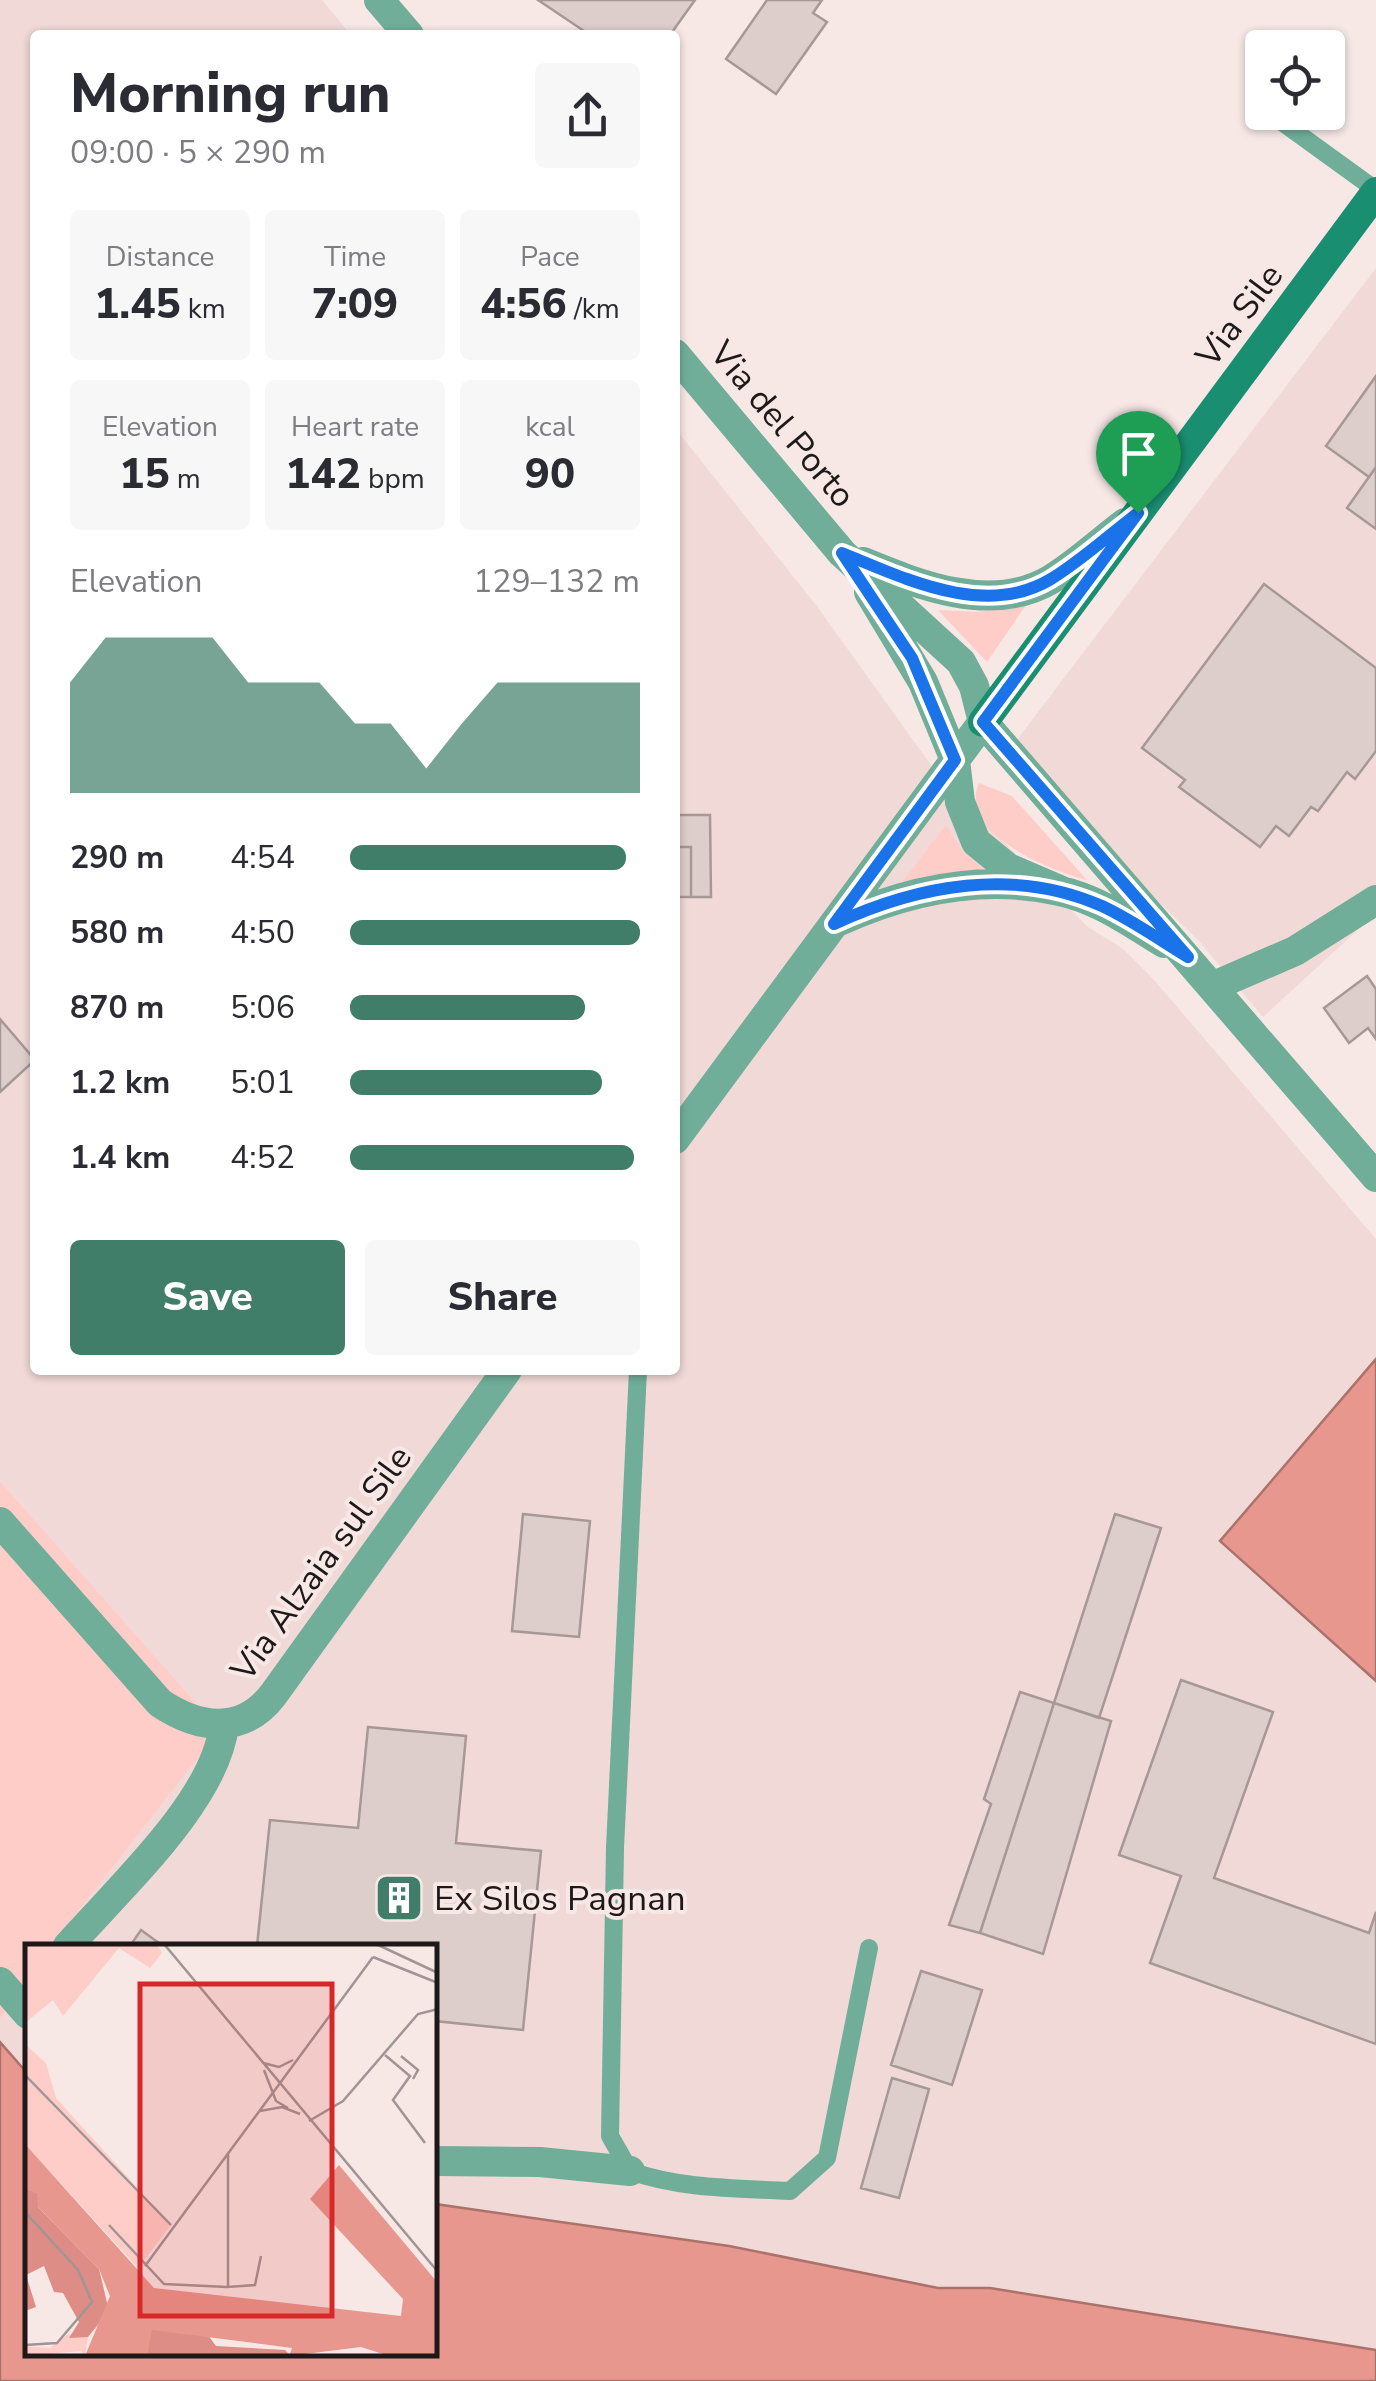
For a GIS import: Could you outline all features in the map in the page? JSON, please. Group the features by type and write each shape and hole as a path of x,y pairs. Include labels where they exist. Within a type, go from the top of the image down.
{"street":[{"path":"379,0 404,30"},
{"name":"Via Sile","path":"983,722 1376,192"},
{"name":"Via del Porto","path":"680,360 842,553 961,662 974,686 983,722"},
{"path":"842,553 927,588 998,594 1049,580 1138,513"},
{"path":"842,553 912,658 955,760 960,802 976,842 1008,868 1104,907 1188,957"},
{"path":"680,1132 983,722 1376,1177"},
{"path":"834,924 880,903 970,885 1062,891"},
{"path":"1214,986 1295,951 1376,900"},
{"name":"Via Alzaia sul Sile","path":"0,1522 160,1703 190,1719 238,1724 264,1708 504,1375"},
{"path":"70,1944 201,1791 222,1751 224,1725"},
{"path":"0,1982 25,2011"},
{"path":"438,2161 540,2162 630,2171"}],"lane":[{"path":"1293,130 1376,192"},
{"path":"638,1375 614,1848 610,2136 630,2171 700,2187 790,2190 827,2158 869,1948"}],"shaded area":[{"path":"0,0 322,0 347,30 30,30 30,1375 680,1375 680,434 816,605 941,779 1088,927 1123,949 1155,981 1376,1239 1376,1359 1220,1541 1376,1681 1376,2350 990,2288 938,2288 729,2246 438,2204 438,1944 53,1944 220,1730 0,1481"},
{"path":"1376,268 1376,913 1263,1017 1199,941 1159,902 1125,881 1003,758"},
{"path":"1026,605 987,662 938,610 979,612"},
{"path":"979,783 1012,796 1087,880 1031,858 994,833 981,818 976,801"},
{"path":"946,825 962,850 987,872 906,884 903,881"},
{"path":"1376,1359 1376,1681 1220,1541"},
{"path":"0,1481 220,1730 53,1944 25,1944 25,1983 0,2019"},
{"path":"25,1983 25,2071 0,2042 0,2019"},
{"path":"0,2042 25,2071 25,2356 438,2356 438,2204 729,2246 938,2288 990,2288 1376,2350 1376,2381 0,2381"}],"building":[{"path":"538,0 695,0 674,30 583,30"},
{"path":"767,0 822,0 813,13 827,22 776,94 726,59"},
{"path":"1376,376 1376,467 1369,477 1326,446"},
{"path":"1376,467 1376,529 1347,508"},
{"path":"1264,584 1376,668 1376,751 1355,779 1347,772 1318,811 1311,807 1289,836 1276,826 1260,847 1179,787 1185,780 1142,748"},
{"path":"680,815 710,815 711,897 691,897 691,847 680,847"},
{"path":"680,847 691,847 691,897 680,897"},
{"path":"1367,976 1376,989 1376,1039 1368,1028 1349,1043 1324,1008"},
{"path":"0,1019 30,1054 30,1065 0,1092"},
{"path":"523,1514 590,1521 579,1637 512,1631"},
{"path":"1115,1514 1161,1528 1099,1718 1054,1703"},
{"path":"1181,1680 1273,1712 1214,1878 1369,1933 1376,1912 1376,2044 1150,1963 1181,1876 1119,1855"},
{"path":"1020,1692 1054,1703 980,1933 949,1925 991,1804 984,1799"},
{"path":"1054,1703 1111,1721 1043,1954 980,1933"},
{"name":"Ex Silos Pagnan","path":"368,1727 466,1736 456,1843 541,1851 523,2030 438,2021 438,1944 257,1944 270,1820 358,1828"},
{"path":"141,1930 160,1944 131,1944"},
{"path":"921,1971 982,1990 952,2085 891,2065"},
{"path":"892,2078 929,2089 899,2198 861,2188"}],"place":[{"name":"Ex Silos Pagnan","path":"399,1898"}],"route":[{"path":"1138,513 983,722 1188,957 1104,907 1062,891 1018,885 970,885 923,892 880,903 834,924 955,760 912,658 842,553 927,588 962,594 998,594 1049,580 1138,513"}]}
